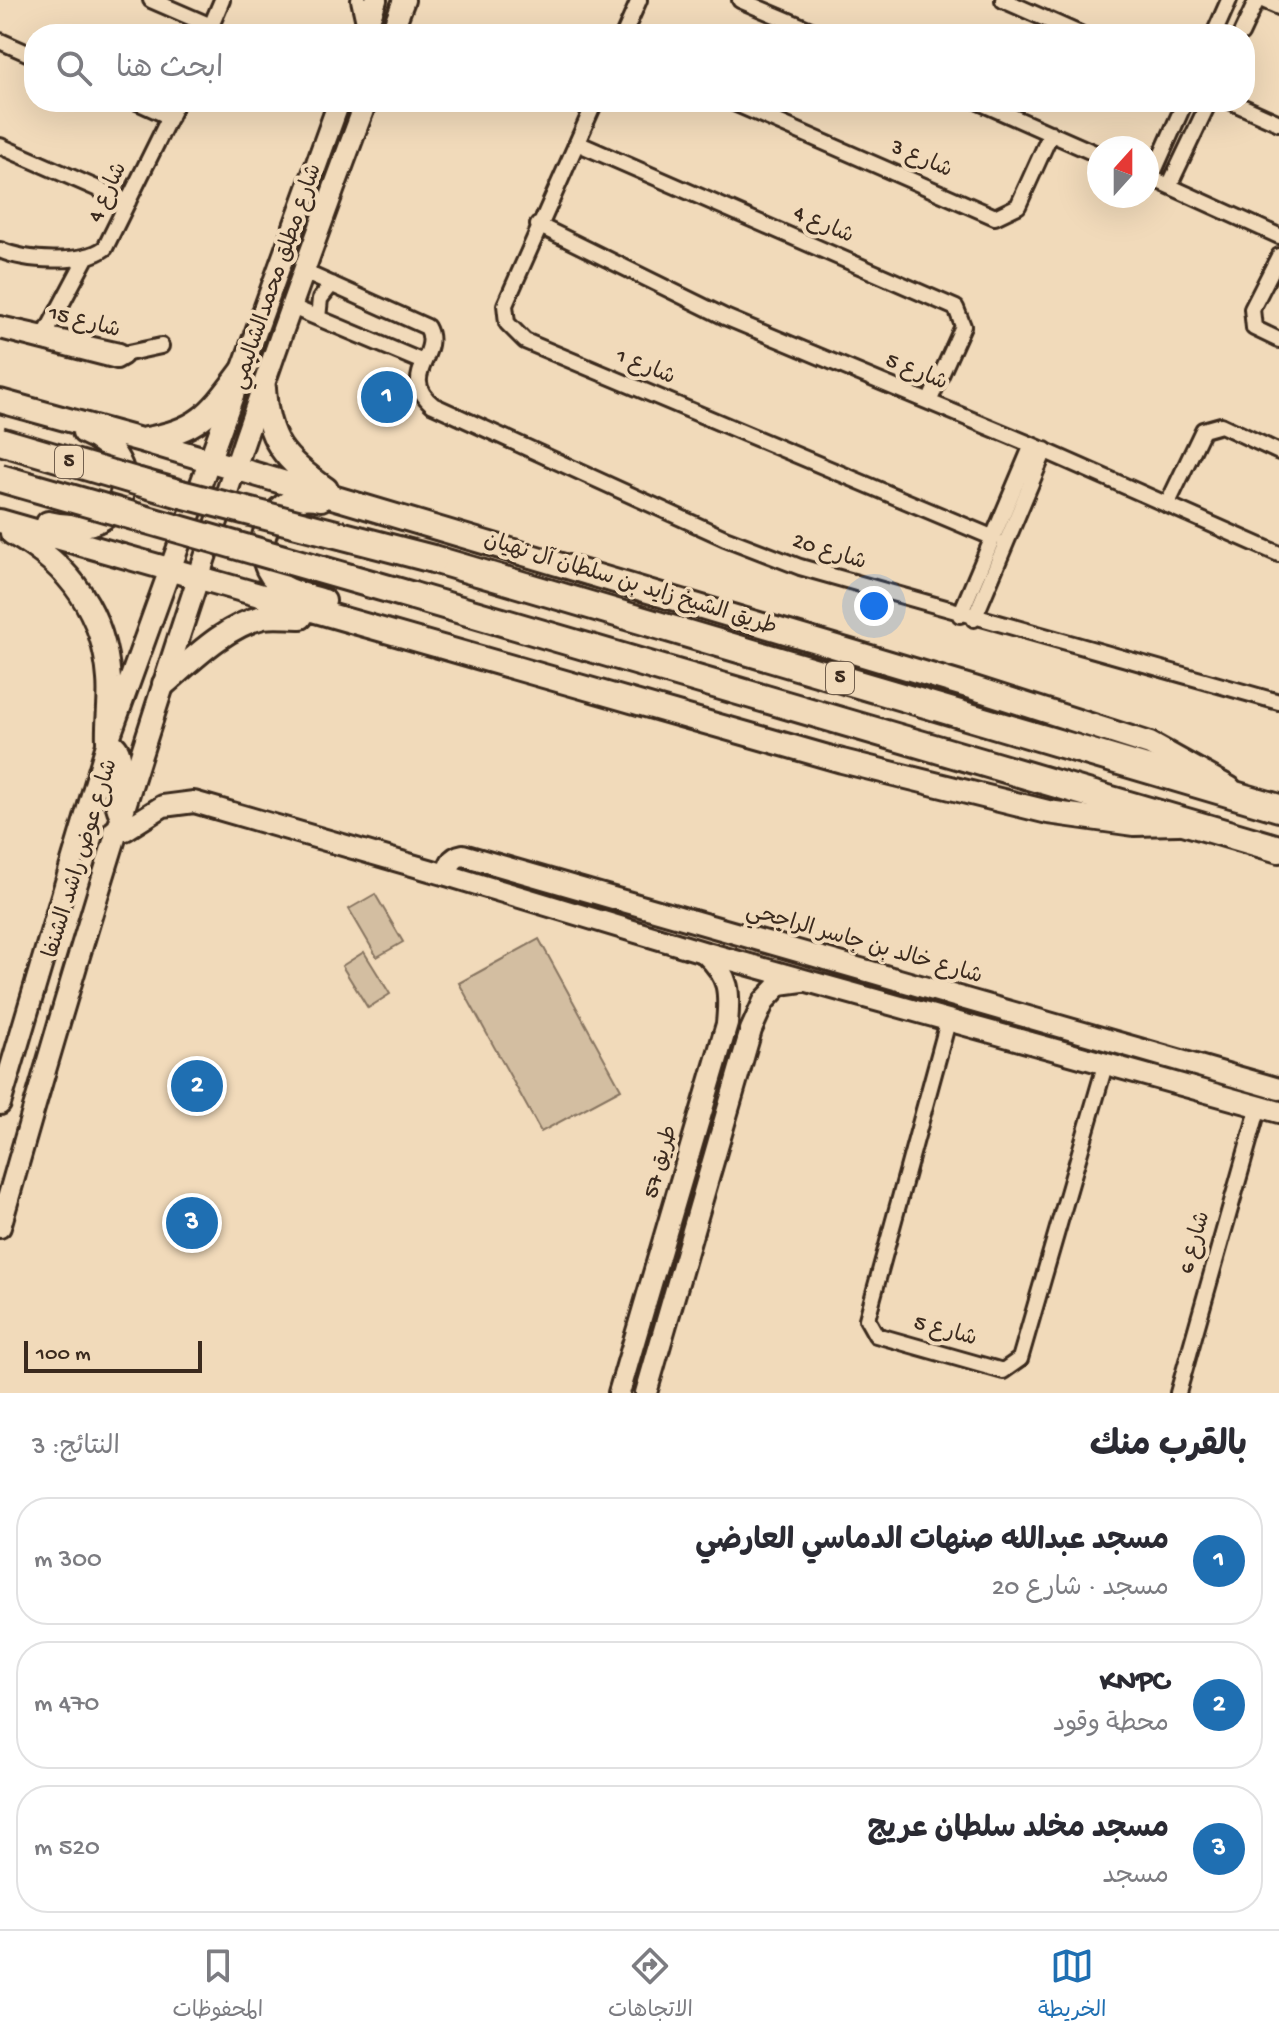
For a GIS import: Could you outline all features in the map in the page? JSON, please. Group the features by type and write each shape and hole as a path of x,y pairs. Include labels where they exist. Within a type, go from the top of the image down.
{"highway":[{"name":"طريق الشيخ زايد بن سلطان آل نهيان","path":"0,441 181,494 433,559 1279,808"},
{"name":"5","path":"0,478 1279,849"}],"main road":[{"path":"141,440 191,428 219,401 246,366"},
{"path":"264,388 266,415 275,441 292,463 340,499"},
{"path":"0,403 97,438 119,461 123,488 109,514 79,528 0,511"},
{"name":"طريق الشيخ زايد بن سلطان آل نهيان","path":"0,403 237,468 1150,744 1190,764 1247,800"},
{"path":"584,572 316,497 297,499 280,508 263,534 264,559 269,571 287,589 564,679 842,761 1008,803 1134,824 1182,822"},
{"path":"0,524 328,618 564,679"},
{"path":"0,524 55,562 89,602 102,637 110,681 108,741"},
{"path":"164,684 202,652 244,624 265,617 328,618"}],"street":[{"path":"151,0 197,24"},
{"path":"212,24 222,0"},
{"path":"359,0 363,24"},
{"path":"367,24 376,0"},
{"path":"395,24 404,0"},
{"path":"628,24 639,0"},
{"path":"740,0 796,24"},
{"path":"1003,0 1057,24"},
{"path":"1218,24 1229,0"},
{"path":"1246,24 1257,0"},
{"path":"1263,0 1279,7"},
{"path":"0,41 24,52"},
{"path":"159,112 170,117"},
{"name":"شارع 4","path":"87,256 100,252 110,242 172,112"},
{"name":"شارع مطلق محمدالشاليمي","path":"194,506 335,112"},
{"name":"شارع مطلق محمدالشاليمي","path":"223,510 362,112"},
{"name":"شارع 1","path":"591,112 505,305 507,323 525,341 994,538"},
{"name":"شارع 3","path":"755,112 995,217 1018,206 1051,133"},
{"path":"1002,112 1087,150"},
{"path":"1159,156 1180,112"},
{"path":"1169,186 1204,112"},
{"path":"1254,112 1279,123"},
{"name":"شارع 4","path":"577,143 956,308 963,326 929,402"},
{"path":"0,146 128,202"},
{"path":"323,146 333,159 345,156"},
{"path":"1159,182 1279,236"},
{"name":"شارع 5","path":"538,225 725,317 1039,448 1279,554"},
{"path":"0,250 38,259 87,256"},
{"path":"45,335 87,256"},
{"path":"1279,256 1252,309 1254,328 1279,340"},
{"name":"شارع 20","path":"304,272 427,327 432,341 418,374 420,388 427,401 439,409 762,553 967,617 1279,702"},
{"path":"318,318 320,299 332,284"},
{"path":"292,307 423,362"},
{"name":"شارع 15","path":"0,324 124,354 123,360 0,331"},
{"path":"124,354 161,346"},
{"path":"1167,505 1203,430 1221,425 1279,452"},
{"path":"967,617 994,538 1039,448"},
{"path":"967,617 1039,448"},
{"name":"شارع عوض راشد الشنفا","path":"0,1105 108,741 194,506"},
{"name":"شارع عوض راشد الشنفا","path":"0,1227 117,823 223,510"},
{"path":"108,741 118,746 122,754 114,791 117,823 125,830 163,806 194,802 703,952 1269,1109"},
{"name":"شارع خالد بن جاسر الراجحي","path":"450,876 451,862 463,855 1279,1089"},
{"name":"طريق 57","path":"619,1393 727,1024 731,990 722,970 703,952"},
{"path":"646,1393 751,1030 764,1001 780,984 811,980"},
{"path":"727,1024 738,1017 749,1023 751,1030"},
{"name":"شارع 5","path":"949,1018 867,1319 876,1335 960,1359 1003,1371 1020,1359 1106,1062"},
{"path":"0,1105 15,1105 21,1114 0,1194"},
{"name":"شارع 6","path":"1178,1393 1269,1109"}],"shaded area":[{"path":"375,894 403,942 377,957 349,909"},
{"path":"539,939 621,1089 541,1132 459,983"},
{"path":"364,952 390,994 368,1008 342,966"}],"place":[{"name":"مسجد عبدالله صنهات الدماسي العارضي","path":"387,397"},
{"name":"KNPC","path":"197,1086"},
{"name":"مسجد مخلد سلطان عريج","path":"192,1223"}]}
